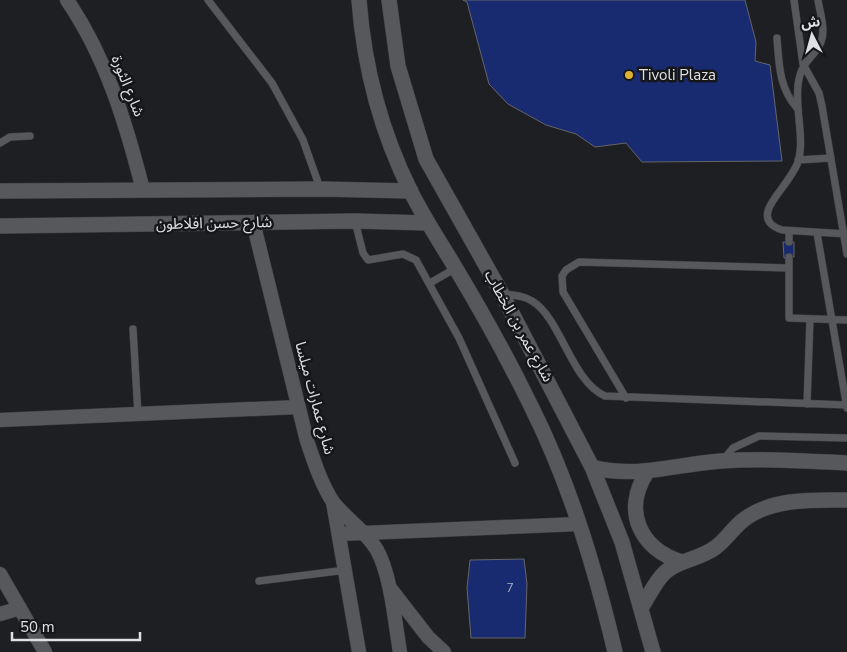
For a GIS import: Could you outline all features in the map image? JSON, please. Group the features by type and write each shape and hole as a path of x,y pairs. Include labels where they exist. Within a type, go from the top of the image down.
{"street":[{"name":"شارع الثورة","path":"67,0 88,35 107,75 129,135 143,190"},
{"name":"شارع عمر بن الخطاب","path":"359,0 368,71 379,111 410,191 456,268 531,406 579,524 599,586 615,652"},
{"name":"شارع عمر بن الخطاب","path":"389,0 398,66 426,159 502,294 592,467 622,542 653,652"},
{"path":"0,191 320,189 410,191"},
{"name":"شارع حسن افلاطون","path":"0,226 355,221 428,223"},
{"name":"شارع عمارات ميلسا","path":"253,222 298,407 319,475 333,502 364,532 378,550 389,586 400,652"},
{"path":"0,420 298,407"},
{"path":"592,467 611,472 647,472 687,464 722,461 762,460 847,463"},
{"path":"647,472 640,482 635,504 639,527 644,537 660,554 682,562"},
{"path":"641,608 659,578 669,568 701,557 717,546 747,517 766,508 788,502 847,500"},
{"path":"333,502 359,652"},
{"path":"339,534 579,524"},
{"path":"0,574 45,652"},
{"path":"389,586 428,638 444,652"},
{"path":"0,614 20,608"}],"lane":[{"path":"208,0 272,83 303,140 320,189"},
{"path":"794,0 803,64 818,93 845,234 847,254"},
{"path":"818,0 822,26 821,41 803,64 798,82 797,108 800,150 798,160 788,182 768,210 768,219 773,227 789,231 845,234"},
{"path":"777,38 782,85 797,108"},
{"path":"0,143 10,136 30,136"},
{"path":"798,160 831,158"},
{"path":"355,221 364,258 372,260 408,255 416,260 430,283 485,392 516,463"},
{"path":"789,231 789,242"},
{"path":"502,294 525,297 539,306 588,384 605,396 847,406 817,233"},
{"path":"789,257 789,318 847,320"},
{"path":"626,398 563,292 562,276 572,265 579,262 788,268"},
{"path":"430,283 456,268"},
{"path":"807,404 810,319"},
{"path":"133,329 138,415"},
{"path":"722,461 733,448 759,436 847,438"},
{"path":"259,582 346,570"}],"building":[{"name":"Tivoli Plaza","path":"463,0 745,0 756,42 755,61 770,65 782,161 642,162 626,143 595,147 576,134 546,125 508,104 489,84 467,2"},
{"path":"783,242 794,242 794,257 784,258"},
{"path":"524,559 527,584 525,638 471,638 467,588 470,560"}],"place":[{"name":"Tivoli Plaza","path":"629,75"}]}
